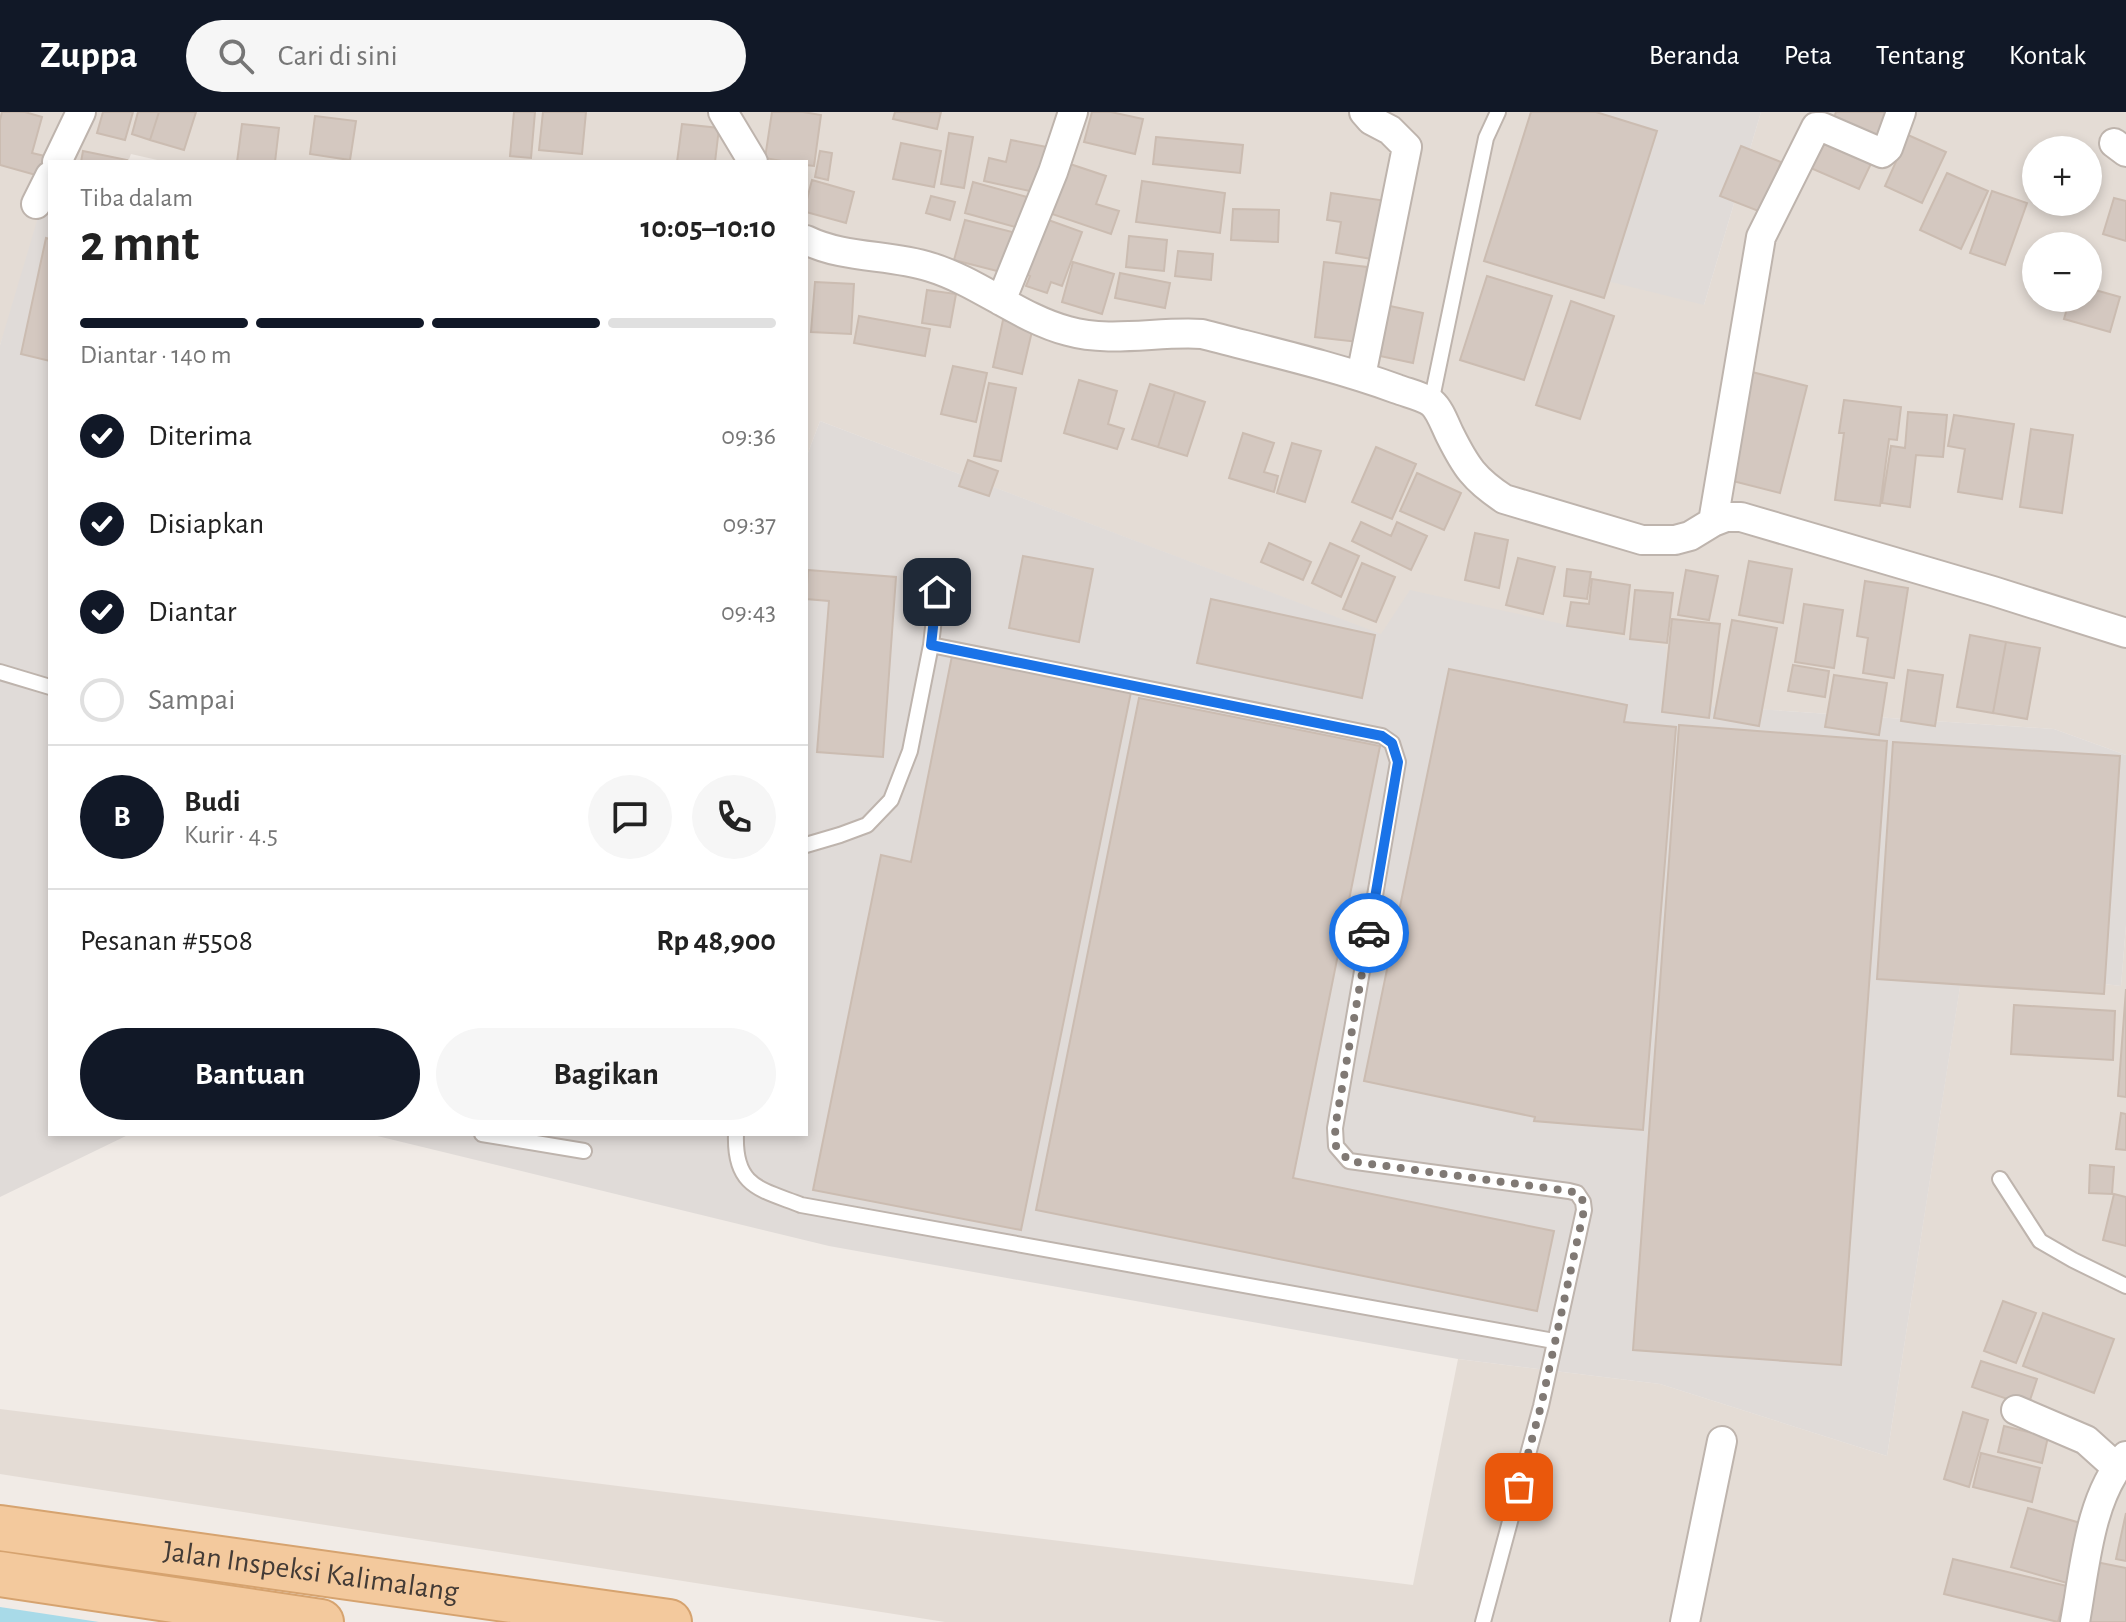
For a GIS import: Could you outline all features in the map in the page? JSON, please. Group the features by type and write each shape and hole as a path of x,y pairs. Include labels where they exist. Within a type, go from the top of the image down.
{"main road":[{"name":"Jalan Inspeksi Kalimalang","path":"0,1528 669,1622"},
{"name":"Jalan Inspeksi Kalimalang","path":"0,1574 321,1622"}],"street":[{"path":"58,160 81,112"},
{"path":"723,112 752,160"},
{"path":"1001,301 1053,172 1073,112"},
{"path":"1361,376 1407,147 1390,130 1371,120 1364,112"},
{"path":"1713,522 1761,237 1816,127 1882,153 1888,148 1901,112"},
{"path":"36,204 48,180"},
{"path":"808,241 825,250 930,267 1069,332 1092,336 1179,332 1202,334 1361,376 1431,403 1473,475 1504,499 1642,540 1675,540 1690,536 1726,517 1741,517 2126,633"},
{"path":"2016,1410 2086,1440 2121,1461 2102,1494 2093,1523 2075,1622"},
{"path":"1685,1622 1722,1441"}],"lane":[{"path":"1431,403 1486,138 1498,112"},
{"path":"808,844 867,825 891,800 910,751 931,645 937,592"},
{"path":"931,645 1382,736 1392,743 1398,762 1335,1128 1336,1146 1349,1161 1577,1193 1582,1198 1584,1210 1541,1406 1483,1622"},
{"path":"0,672 48,686"},
{"path":"494,1136 584,1151"},
{"path":"736,1136 740,1170 756,1188 801,1205 1554,1341"},
{"path":"2000,1179 2040,1241 2126,1286"}],"shaded area":[{"path":"0,112 1534,112 1704,305 1761,112 2126,112 2126,755 2054,729 1666,703 1666,647 1382,635 820,421 808,453 808,160 157,160 131,154 129,160 48,160 48,212 0,345"},
{"path":"1534,112 1761,112 1704,305 1486,251"},
{"path":"42,204 48,206 48,1136 126,1136 0,1197 0,345"},
{"path":"820,421 1381,634 1410,590 1666,647 1667,703 2054,729 2126,755 2126,925 2121,986 1963,968 1887,1456 1660,1384 1458,1359 829,1246 377,1136 808,1136 808,453"},
{"path":"2126,925 2126,1622 945,1622 0,1474 0,1409 1413,1585 1458,1359 1660,1384 1887,1456 1963,967 2121,986"}],"water":[{"path":"0,1607 99,1622 0,1622"}],"building":[{"path":"2,112 25,112 42,117 32,153 49,157 43,177 0,165"},
{"path":"103,112 133,112 125,140 97,133"},
{"path":"138,112 159,112 150,140 132,134"},
{"path":"159,112 196,112 184,150 150,140"},
{"path":"514,112 535,112 531,158 510,156"},
{"path":"543,112 586,112 582,154 539,150"},
{"path":"772,112 821,115 814,166 808,165 808,160 765,158"},
{"path":"895,112 941,112 937,129 893,119"},
{"path":"1092,112 1111,112 1143,119 1135,154 1084,142"},
{"path":"1531,112 1596,112 1657,131 1604,298 1484,261"},
{"path":"1836,112 1893,112 1879,146 1831,126"},
{"path":"315,116 356,121 350,160 310,154"},
{"path":"242,124 279,128 275,160 237,160"},
{"path":"682,124 719,128 715,160 677,160"},
{"path":"1822,130 1876,153 1859,189 1806,166"},
{"path":"949,133 973,137 964,188 941,184"},
{"path":"1908,135 1946,152 1922,203 1885,186"},
{"path":"1156,137 1243,145 1240,173 1153,164"},
{"path":"1011,140 1047,147 1039,193 984,181 989,158 1006,162"},
{"path":"901,143 941,151 934,187 893,179"},
{"path":"1741,146 1781,162 1761,212 1720,196"},
{"path":"83,151 127,160 81,160"},
{"path":"820,151 832,153 828,180 815,177"},
{"path":"1067,163 1106,176 1096,204 1119,211 1111,234 1049,213"},
{"path":"1947,173 1988,191 1961,249 1920,230"},
{"path":"812,180 854,192 846,223 808,213"},
{"path":"1142,181 1225,193 1220,233 1136,222"},
{"path":"973,182 1027,197 1019,228 965,213"},
{"path":"1992,191 2022,201 2022,216 2005,265 1970,253"},
{"path":"1331,193 1387,201 1378,260 1336,253 1341,222 1327,220"},
{"path":"931,196 955,202 950,220 926,213"},
{"path":"2114,198 2126,201 2126,241 2103,234"},
{"path":"1233,209 1279,210 1278,242 1231,240"},
{"path":"1040,217 1082,232 1062,286 1051,282 1047,293 1026,286 1030,276 1020,272"},
{"path":"965,220 1020,234 1009,274 954,260"},
{"path":"1129,236 1167,240 1164,271 1126,267"},
{"path":"46,238 48,361 21,354"},
{"path":"1178,251 1213,254 1211,280 1175,276"},
{"path":"1073,262 1114,274 1102,314 1062,302"},
{"path":"1324,262 1367,267 1358,342 1315,337"},
{"path":"1120,273 1170,283 1165,308 1115,298"},
{"path":"1487,276 1552,296 1524,380 1460,360"},
{"path":"815,282 854,284 851,334 811,332"},
{"path":"927,290 956,294 950,327 922,323"},
{"path":"2102,292 2120,297 2110,332 2064,319 2066,312 2102,312"},
{"path":"1571,301 1614,316 1580,419 1536,405"},
{"path":"1390,306 1423,313 1413,363 1380,356"},
{"path":"859,316 930,329 925,356 854,343"},
{"path":"1003,320 1033,327 1022,374 993,367"},
{"path":"953,366 987,373 976,422 941,414"},
{"path":"1752,372 1807,386 1780,493 1725,479"},
{"path":"1079,380 1117,391 1108,424 1124,429 1117,449 1064,433"},
{"path":"989,383 1016,388 1001,461 974,456"},
{"path":"1150,384 1175,392 1158,447 1132,439"},
{"path":"1175,392 1205,402 1187,456 1158,447"},
{"path":"1844,400 1901,407 1897,440 1889,439 1880,506 1835,500 1844,433 1839,433"},
{"path":"1908,412 1947,415 1943,457 1916,455 1910,507 1882,503 1891,446 1905,448"},
{"path":"1954,415 2014,424 2002,499 1958,492 1965,449 1948,446"},
{"path":"2031,429 2073,435 2062,513 2020,507"},
{"path":"1243,433 1274,443 1264,472 1278,476 1274,492 1229,478"},
{"path":"1292,443 1321,451 1305,502 1277,493"},
{"path":"1376,447 1416,464 1392,519 1352,502"},
{"path":"968,460 998,471 989,496 959,486"},
{"path":"1417,473 1461,493 1444,530 1400,511"},
{"path":"1361,522 1391,536 1397,522 1427,536 1411,570 1352,541"},
{"path":"1475,533 1508,540 1499,588 1465,580"},
{"path":"1269,543 1311,562 1303,580 1261,562"},
{"path":"1330,543 1359,556 1341,597 1312,583"},
{"path":"1023,556 1093,569 1079,642 1009,628"},
{"path":"1518,558 1555,567 1543,614 1506,605"},
{"path":"1749,561 1792,569 1783,623 1739,615"},
{"path":"1362,563 1395,577 1376,622 1343,609"},
{"path":"1567,569 1591,572 1587,599 1564,596"},
{"path":"808,570 896,577 883,757 817,752 829,601 808,599"},
{"path":"1686,570 1718,576 1709,620 1678,615"},
{"path":"1592,579 1630,585 1624,634 1567,626 1571,602 1589,604"},
{"path":"1865,581 1908,588 1894,678 1863,673 1868,638 1857,636"},
{"path":"1635,590 1673,593 1667,643 1630,639"},
{"path":"1211,599 1375,635 1362,698 1197,663"},
{"path":"1804,604 1843,610 1834,668 1795,662"},
{"path":"1672,619 1720,624 1709,718 1662,712"},
{"path":"1732,620 1777,628 1759,726 1714,718"},
{"path":"1970,635 2006,642 1993,713 1957,707"},
{"path":"2006,642 2040,648 2027,719 1993,713"},
{"path":"952,656 1131,692 1021,1230 813,1190 881,855 911,862"},
{"path":"1793,665 1829,671 1825,697 1788,691"},
{"path":"1449,669 1627,705 1624,722 1676,727 1643,1130 1534,1121 1535,1117 1364,1081"},
{"path":"1908,670 1943,675 1935,726 1901,721"},
{"path":"1834,675 1887,683 1879,735 1825,727"},
{"path":"1139,698 1380,746 1293,1178 1554,1231 1537,1311 1036,1210"},
{"path":"1679,725 1887,741 1841,1365 1633,1350"},
{"path":"1893,742 2120,756 2104,994 1877,979"},
{"path":"2126,989 2126,1097 2118,1096"},
{"path":"2014,1005 2115,1011 2113,1060 2011,1054"},
{"path":"2121,1113 2126,1114 2126,1150 2116,1149"},
{"path":"2090,1165 2114,1167 2112,1194 2089,1193"},
{"path":"2114,1194 2126,1197 2126,1246 2103,1240"},
{"path":"2003,1301 2036,1313 2016,1363 1984,1351"},
{"path":"2043,1313 2114,1339 2094,1393 2023,1366"},
{"path":"1981,1361 2037,1379 2028,1406 1972,1387"},
{"path":"1963,1412 1988,1420 1969,1487 1944,1479"},
{"path":"2004,1426 2048,1437 2042,1463 1998,1452"},
{"path":"1981,1453 2040,1468 2032,1502 1973,1487"},
{"path":"2028,1508 2084,1524 2067,1583 2011,1567"},
{"path":"2126,1513 2126,1561 2116,1559"},
{"path":"1953,1559 2067,1586 2058,1622 1944,1594"},
{"path":"2096,1562 2126,1568 2126,1622 2084,1622"}],"way so far":[{"path":"1369,933 1335,1128 1336,1146 1349,1161 1569,1191 1582,1198 1584,1210 1541,1406 1519,1487"}],"route":[{"path":"937,592 931,645 1382,736 1392,743 1398,762 1369,933"}]}
